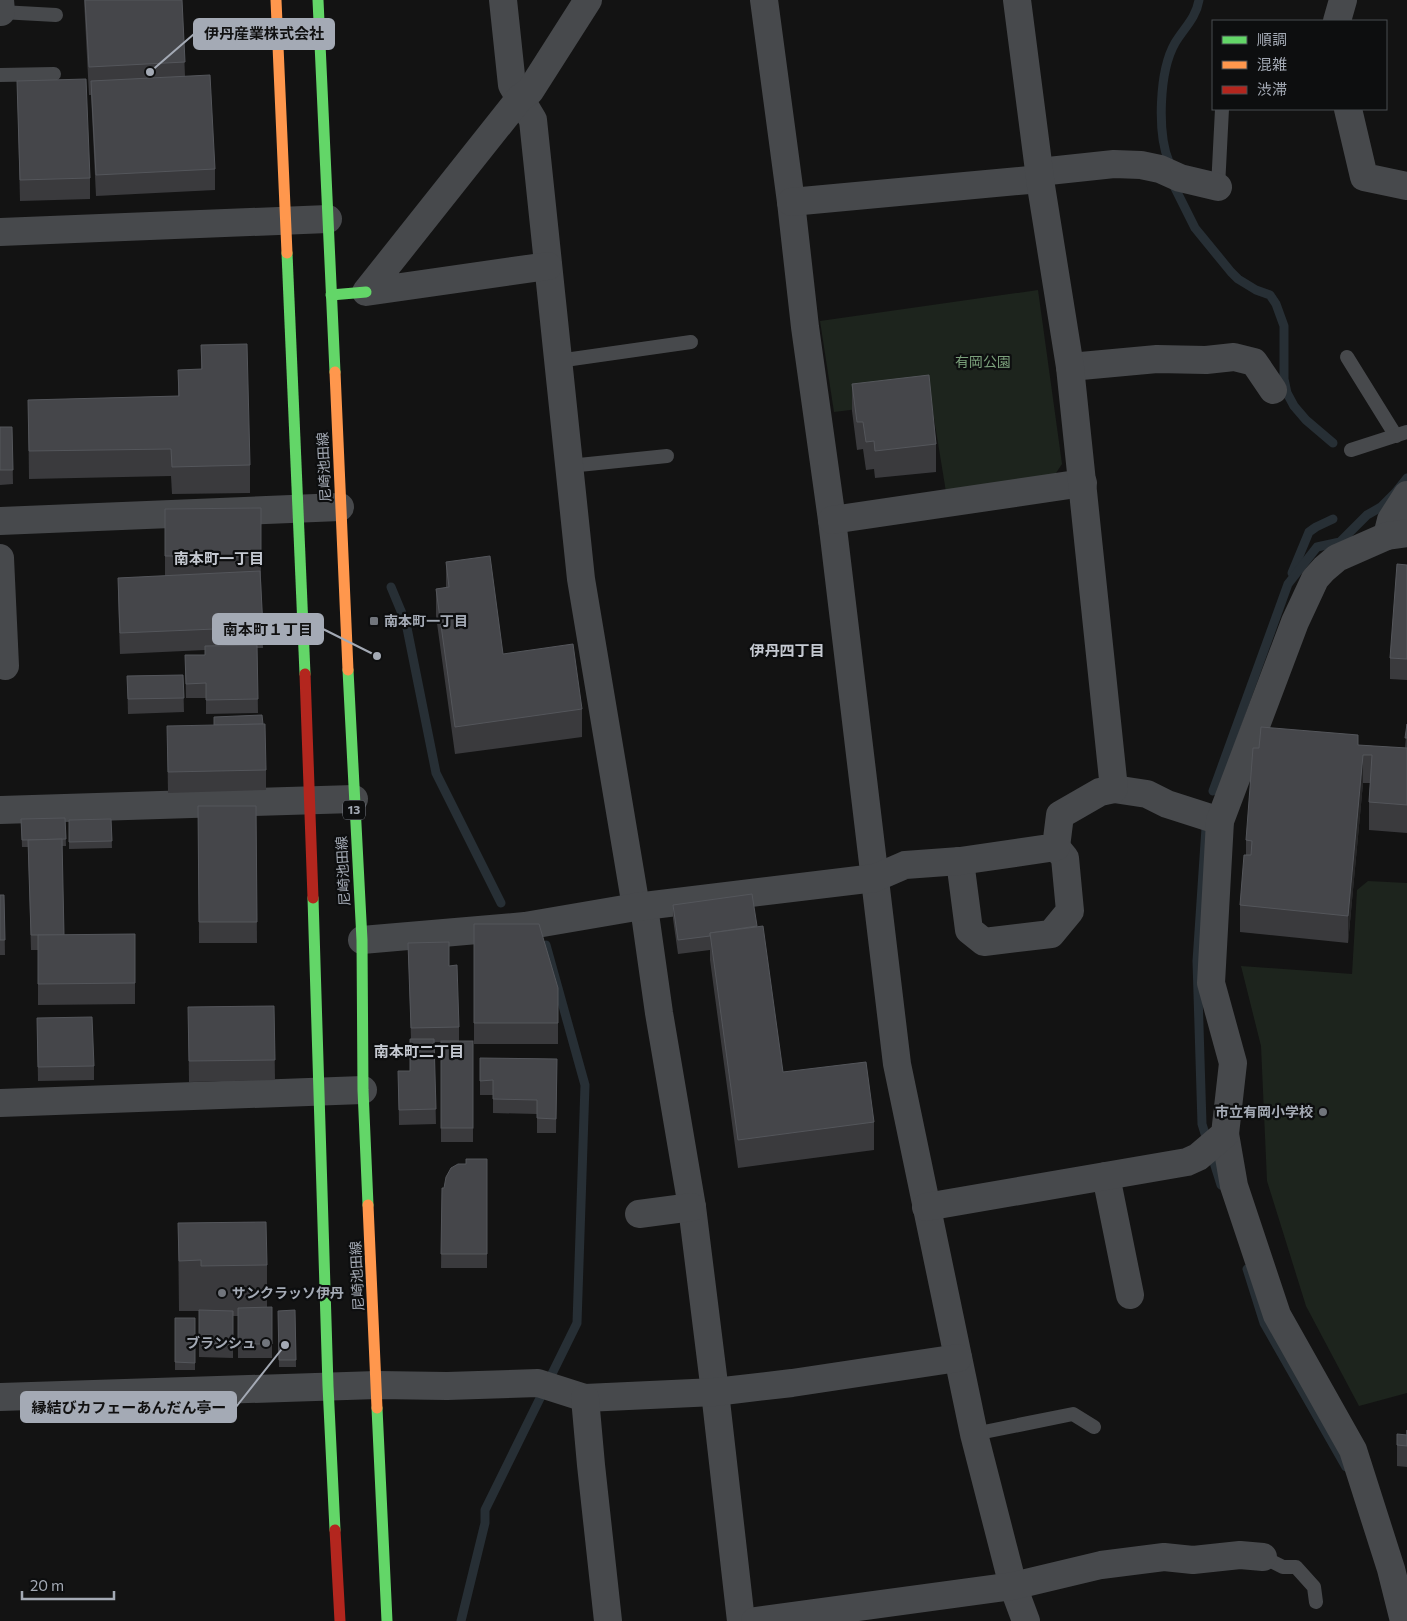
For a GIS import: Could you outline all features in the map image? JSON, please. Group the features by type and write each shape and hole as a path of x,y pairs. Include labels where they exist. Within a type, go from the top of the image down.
{"main road":[{"name":"尼崎池田線","path":"276,0 310,801 328,1386 340,1621"},
{"name":"尼崎池田線","path":"318,0 340,507 362,940 363,1090 387,1621"},
{"path":"331,295 366,292"}],"street":[{"path":"503,0 512,85 533,120 581,579 692,1207 741,1621"},
{"path":"366,292 520,98 530,91 588,0"},
{"path":"764,0 791,202 805,327 832,520 897,1064 974,1434 1013,1586 1026,1621"},
{"path":"1017,0 1039,175 1070,367 1114,789"},
{"path":"1337,20 1343,0"},
{"path":"1348,110 1364,177 1407,186"},
{"path":"791,202 1128,164 1148,166 1173,176 1218,187"},
{"path":"0,232 328,219"},
{"path":"366,292 548,266"},
{"path":"1070,367 1156,359 1206,360 1234,357 1254,362 1273,390"},
{"path":"832,520 1083,483"},
{"path":"1404,1621 1392,1570 1353,1450 1276,1315 1234,1186 1222,1136 1233,1063 1211,983 1220,821 1295,622 1315,580 1324,569 1338,558 1397,534 1391,520 1407,495"},
{"path":"0,521 340,507"},
{"path":"0,558 5,666"},
{"path":"960,861 969,930 984,942 1051,934 1070,911 1065,858 1056,847 1060,815 1100,792 1114,789 1147,794 1167,804 1220,821"},
{"path":"0,810 354,799"},
{"path":"362,940 525,926 640,907 875,878 905,865 960,861 1056,847"},
{"path":"0,1103 363,1090"},
{"path":"926,1207 1187,1162 1198,1157 1222,1136"},
{"path":"1106,1176 1130,1294"},
{"path":"639,1214 692,1207"},
{"path":"0,1397 328,1386 447,1386 538,1383 586,1398 715,1392 958,1358"},
{"path":"586,1398 590,1465 608,1621"},
{"path":"755,1621 1013,1586 1101,1565 1164,1557 1193,1560 1240,1555 1263,1557"}],"lane":[{"path":"1,8 56,16"},
{"path":"0,75 54,74"},
{"path":"1218,187 1222,110"},
{"path":"558,360 692,342"},
{"path":"1347,357 1402,434 1351,450"},
{"path":"569,466 667,456"},
{"path":"974,1434 1073,1414 1094,1427"},
{"path":"1263,1557 1282,1568 1296,1567 1314,1587 1316,1602"}],"green space":[{"name":"有岡公園","path":"1038,290 1062,464 1054,476 946,492 931,400 834,412 820,321"},
{"path":"1368,881 1407,883 1407,1393 1359,1406 1306,1306 1267,1181 1261,1046 1241,966 1352,974 1357,890"}],"building":[{"path":"85,0 182,0 185,62 89,67"},
{"path":"210,75 215,169 96,175 91,81"},
{"path":"86,79 90,178 20,180 17,81"},
{"path":"247,344 250,465 172,467 171,449 29,451 28,400 179,396 178,370 202,369 201,345"},
{"path":"929,375 936,444 875,451 874,441 866,442 863,422 857,422 852,384"},
{"path":"0,427 12,427 13,470 0,470"},
{"path":"261,508 261,557 165,556 165,509"},
{"path":"490,556 503,654 573,644 582,709 455,727 436,589 449,587 446,562"},
{"path":"1397,564 1407,565 1407,659 1390,658"},
{"path":"260,571 263,627 120,633 118,578"},
{"path":"257,645 258,699 206,700 206,683 186,684 185,655 205,655 205,646"},
{"path":"183,675 184,698 128,699 127,676"},
{"path":"262,715 263,724 214,725 214,717"},
{"path":"265,724 266,770 168,772 167,726"},
{"path":"1261,727 1358,735 1358,745 1407,748 1407,805 1369,802 1372,755 1363,755 1348,916 1240,905 1244,855 1251,855 1252,841 1246,840 1253,748 1259,748"},
{"path":"198,806 256,806 257,922 199,922"},
{"path":"65,818 66,839 22,840 21,819"},
{"path":"111,819 112,841 69,842 69,820"},
{"path":"62,839 64,935 31,935 28,840"},
{"path":"752,894 757,926 710,933 710,936 678,940 673,905"},
{"path":"0,895 4,895 5,940 0,940"},
{"path":"474,924 539,924 558,988 558,1023 474,1023"},
{"path":"763,926 783,1072 866,1062 874,1122 738,1140 710,933"},
{"path":"135,934 135,983 38,984 38,935"},
{"path":"449,942 449,966 457,965 459,1027 411,1028 408,943"},
{"path":"274,1006 275,1060 189,1061 188,1007"},
{"path":"92,1017 94,1066 38,1067 37,1018"},
{"path":"410,1039 434,1039 436,1109 399,1110 398,1071 410,1071"},
{"path":"441,1041 473,1041 473,1128 441,1128"},
{"path":"480,1058 557,1059 556,1119 537,1118 537,1100 493,1099 493,1080 480,1081"},
{"path":"466,1159 487,1159 487,1254 441,1254 442,1188 444,1188 446,1177 451,1168 458,1164 466,1164"},
{"path":"266,1222 267,1265 201,1266 201,1260 179,1261 178,1223"},
{"path":"272,1307 272,1344 238,1344 238,1308"},
{"path":"199,1310 233,1311 233,1344 199,1343"},
{"path":"295,1310 296,1360 279,1360 278,1311"},
{"path":"175,1318 195,1318 195,1363 175,1362"},
{"path":"1397,1434 1407,1435 1407,1446 1397,1445"}],"waterway":[{"path":"1169,162 1165,150 1161,119 1163,85 1166,69 1175,43 1192,18 1199,0"},
{"path":"1174,186 1195,228 1231,272 1238,279 1256,290 1270,295 1276,304 1284,326 1284,379 1287,393 1294,406 1306,420 1333,443"},
{"path":"1213,791 1288,584 1317,547 1340,542 1367,515 1381,507 1407,478"},
{"path":"1292,573 1309,532 1333,519"},
{"path":"391,587 406,623 436,773 501,903"},
{"path":"1206,828 1197,961 1202,1124 1221,1185"},
{"path":"461,1621 485,1523 485,1510 577,1323 585,1085 546,945"},
{"path":"1247,1269 1264,1323 1346,1467"}],"traffic: fast":[{"path":"318,0 335,372"},
{"path":"287,253 305,674"},
{"path":"331,295 366,292"},
{"path":"348,670 362,940 363,1090 368,1205"},
{"path":"313,898 328,1386 335,1530"},
{"path":"377,1408 387,1621"}],"traffic: slow":[{"path":"276,0 287,253"},
{"path":"335,372 348,670"},
{"path":"368,1205 377,1408"}],"traffic: jam":[{"path":"305,674 313,898"},
{"path":"335,1530 340,1621"}],"place":[{"name":"伊丹産業株式会社","path":"150,72"},
{"name":"南本町一丁目","path":"374,621"},
{"name":"南本町１丁目","path":"377,656"},
{"name":"市立有岡小学校","path":"1323,1112"},
{"name":"サンクラッソ伊丹","path":"222,1293"},
{"name":"ブランシュ","path":"266,1343"},
{"name":"縁結びカフェーあんだん亭ー","path":"285,1345"}],"district":[{"name":"南本町一丁目","path":"219,559"},
{"name":"伊丹四丁目","path":"787,651"},
{"name":"南本町二丁目","path":"419,1052"}]}
